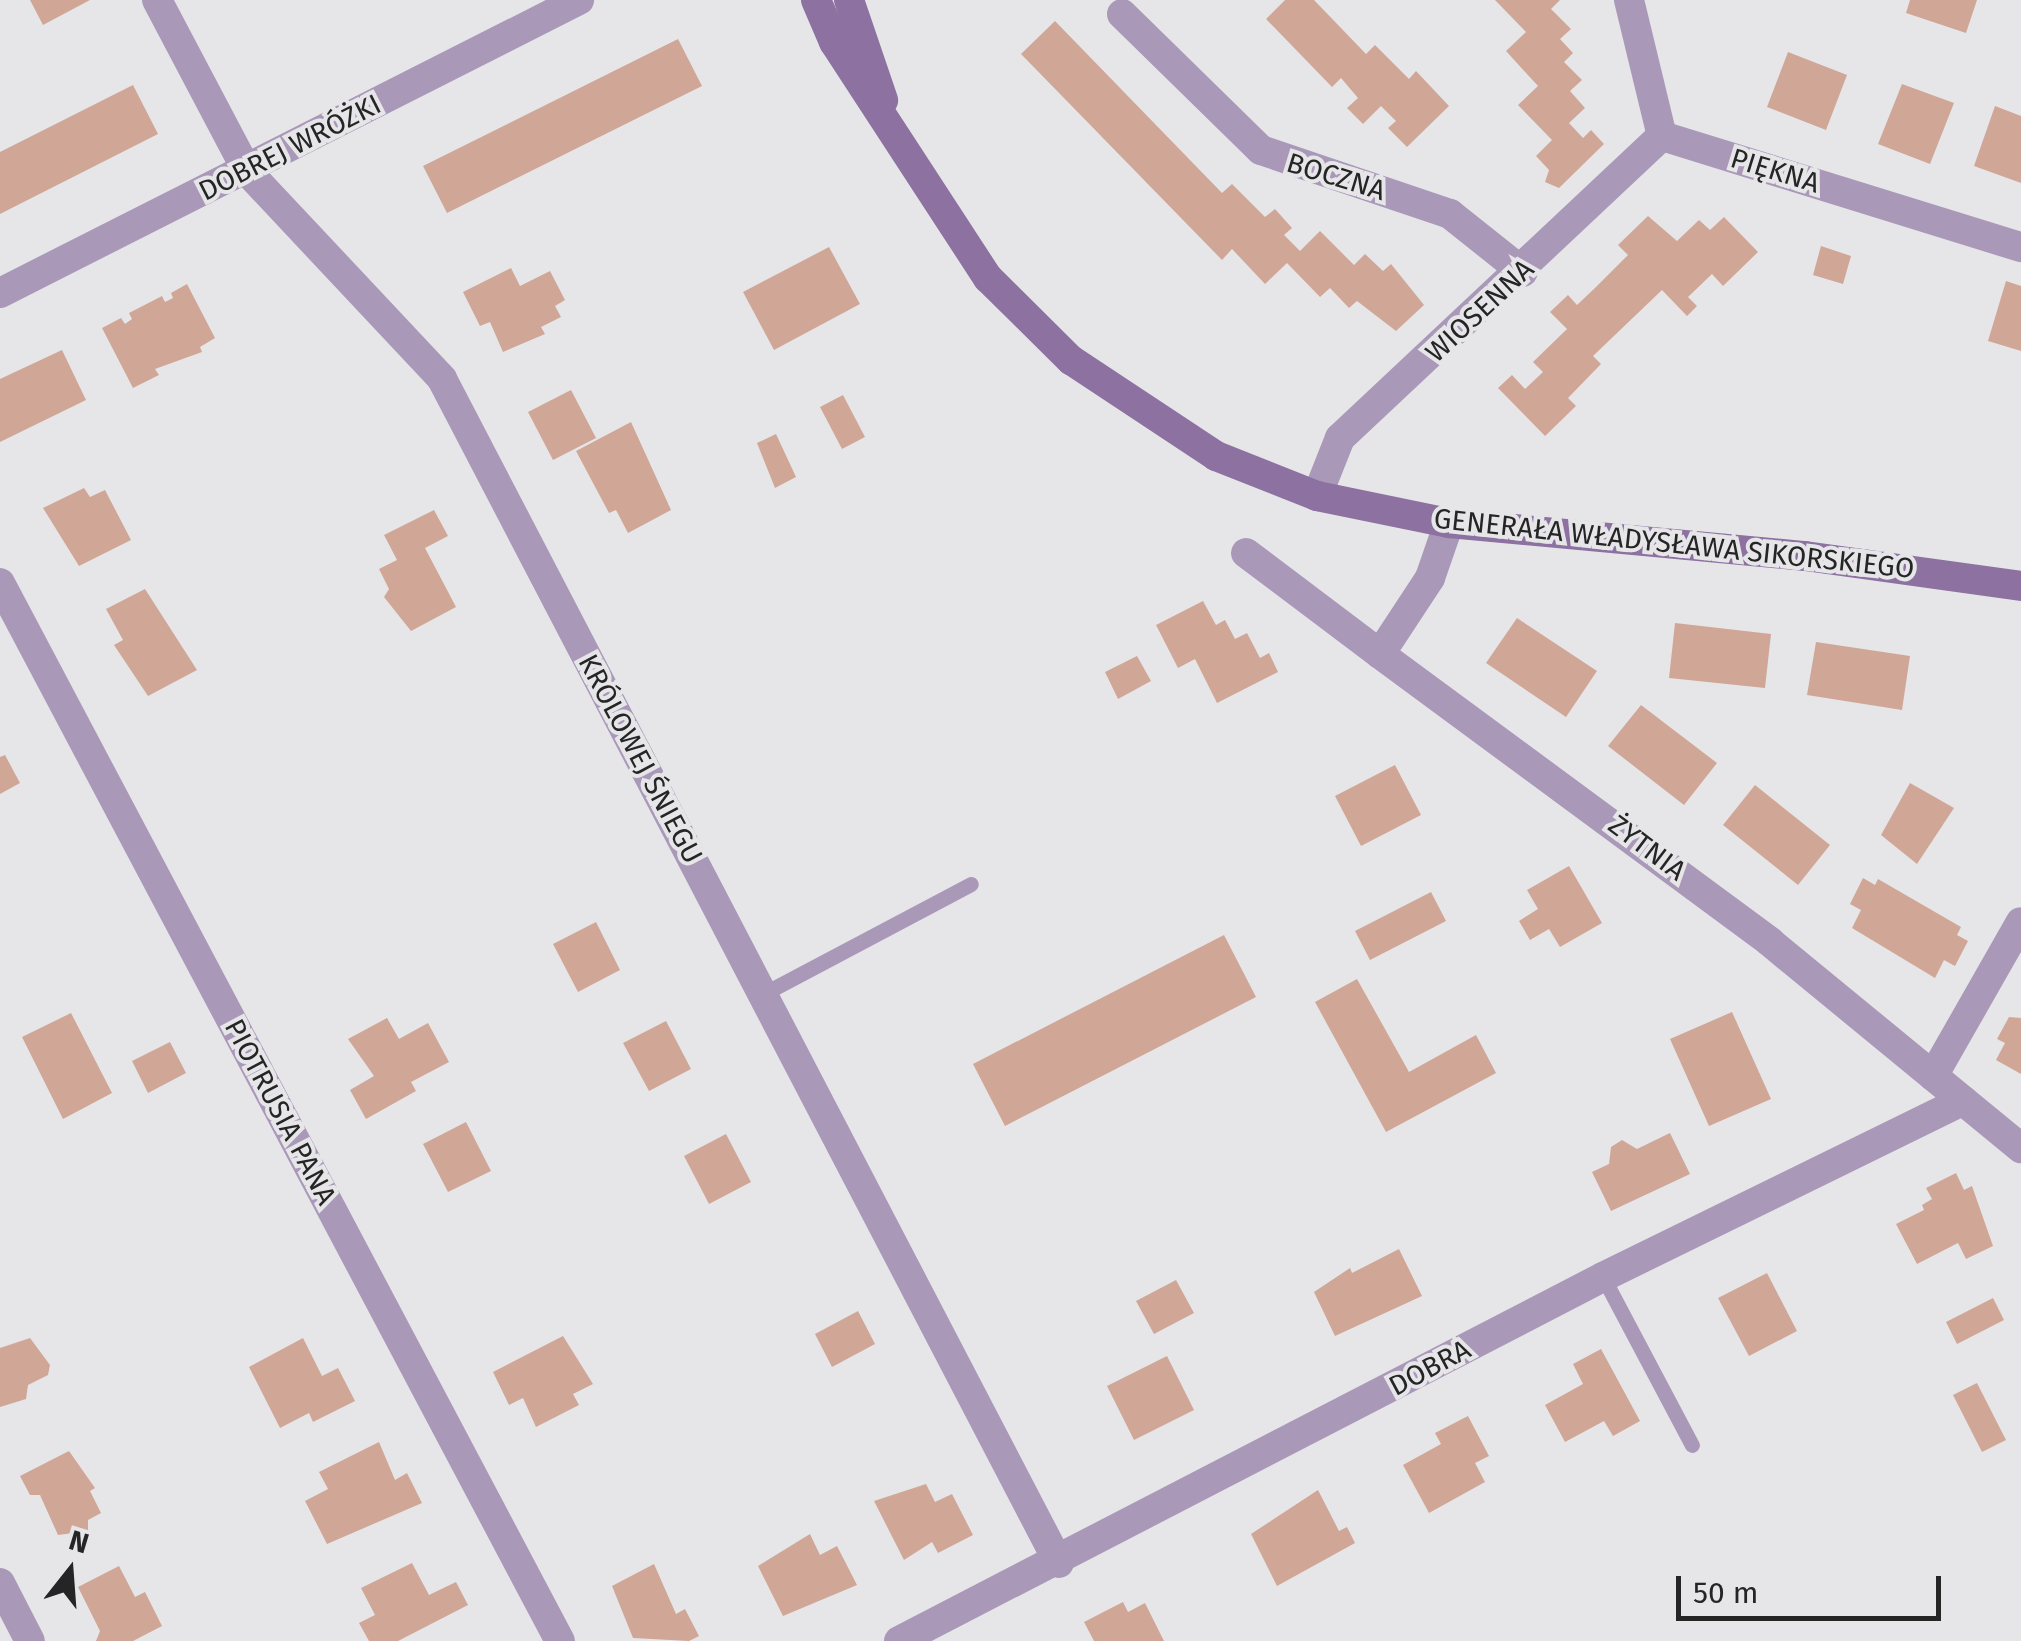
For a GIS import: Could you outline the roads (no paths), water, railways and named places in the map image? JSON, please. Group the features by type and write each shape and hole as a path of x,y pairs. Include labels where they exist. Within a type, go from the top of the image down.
{"street":[{"name":"KRÓLOWEJ ŚNIEGU","path":"158,0 247,171 442,379 1058,1562"},
{"name":"DOBREJ WRÓŻKI","path":"0,293 579,0"},
{"name":"GENERAŁA WŁADYSŁAWA SIKORSKIEGO","path":"816,0 834,42 888,118 965,248 1056,346 1185,438 1317,496 1449,523 1805,556 2021,586"},
{"name":"GENERAŁA WŁADYSŁAWA SIKORSKIEGO","path":"849,0 888,118"},
{"path":"1629,0 1662,136"},
{"name":"BOCZNA","path":"1122,14 1260,150 1450,214 1524,272"},
{"name":"PIĘKNA","path":"1662,136 2021,247"},
{"name":"WIOSENNA","path":"1317,496 1340,438 1524,272 1662,136"},
{"path":"1380,654 1430,578 1449,523"},
{"name":"ŻYTNIA","path":"1246,553 1633,836 2021,1148"},
{"name":"PIOTRUSIA PANA","path":"0,583 560,1641"},
{"path":"1933,1076 2021,922"},
{"name":"DOBRA","path":"900,1641 1603,1277 1963,1101"},
{"path":"5,1604 30,1641"}],"lane":[{"path":"763,994 971,884"},
{"path":"1603,1277 1692,1445"}]}
